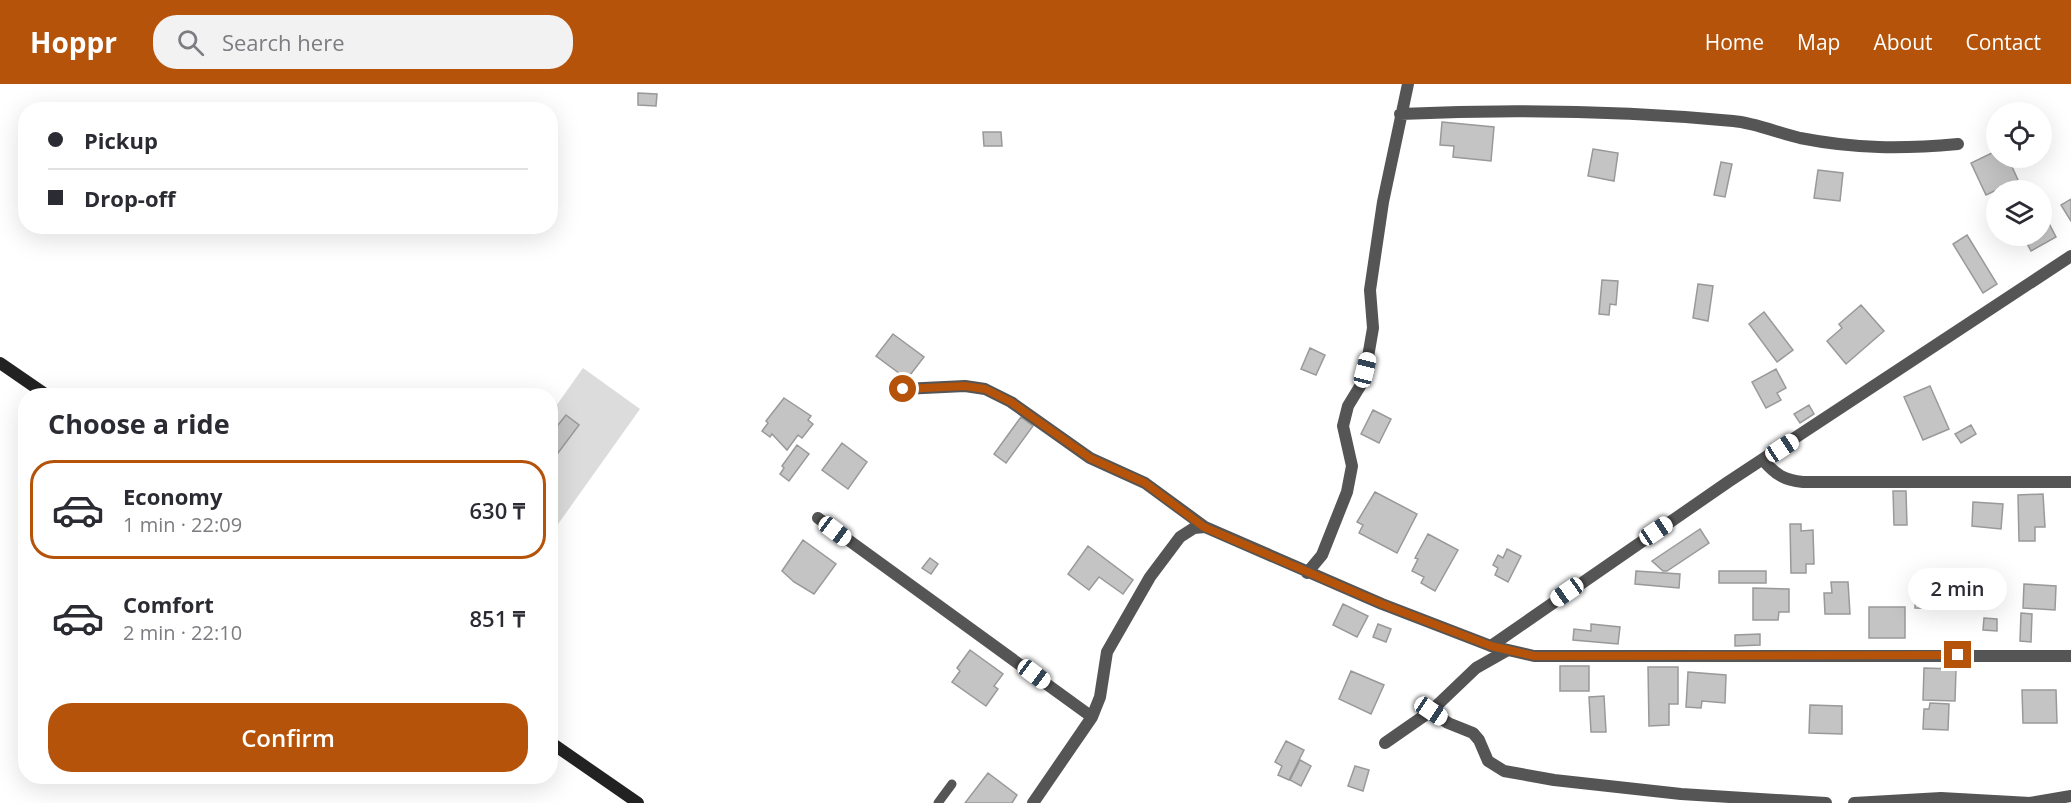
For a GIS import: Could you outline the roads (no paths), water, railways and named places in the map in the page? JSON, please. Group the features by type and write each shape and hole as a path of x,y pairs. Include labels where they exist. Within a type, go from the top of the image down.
{"main road":[{"path":"0,363 36,388"},
{"path":"558,748 638,803"}],"street":[{"path":"1307,573 1322,555 1347,492 1352,466 1343,426 1348,406 1362,383 1368,357 1373,328 1370,290 1383,202 1407,84"},
{"path":"1401,114 1486,110 1654,115 1737,122 1855,148 1901,150 1958,144"},
{"path":"1491,646 1763,460 2071,256"},
{"path":"903,389 965,386 985,389 1011,402 1090,458 1145,483 1204,527 1307,573 1506,651 1534,656 2071,656"},
{"path":"1763,460 1776,475 1796,481 2071,482"},
{"path":"818,518 1092,717"},
{"path":"1033,803 1092,717 1100,696 1107,652 1150,577 1180,537 1194,528 1204,527"},
{"path":"1385,743 1431,711 1476,668 1506,651"},
{"path":"1431,711 1448,723 1473,733 1479,740 1488,761 1504,771 1554,780 1693,795 1826,803"},
{"path":"1693,795 1706,803"},
{"path":"1854,803 1941,798 2030,803 2071,796"}],"lane":[{"path":"938,803 952,784"}]}
